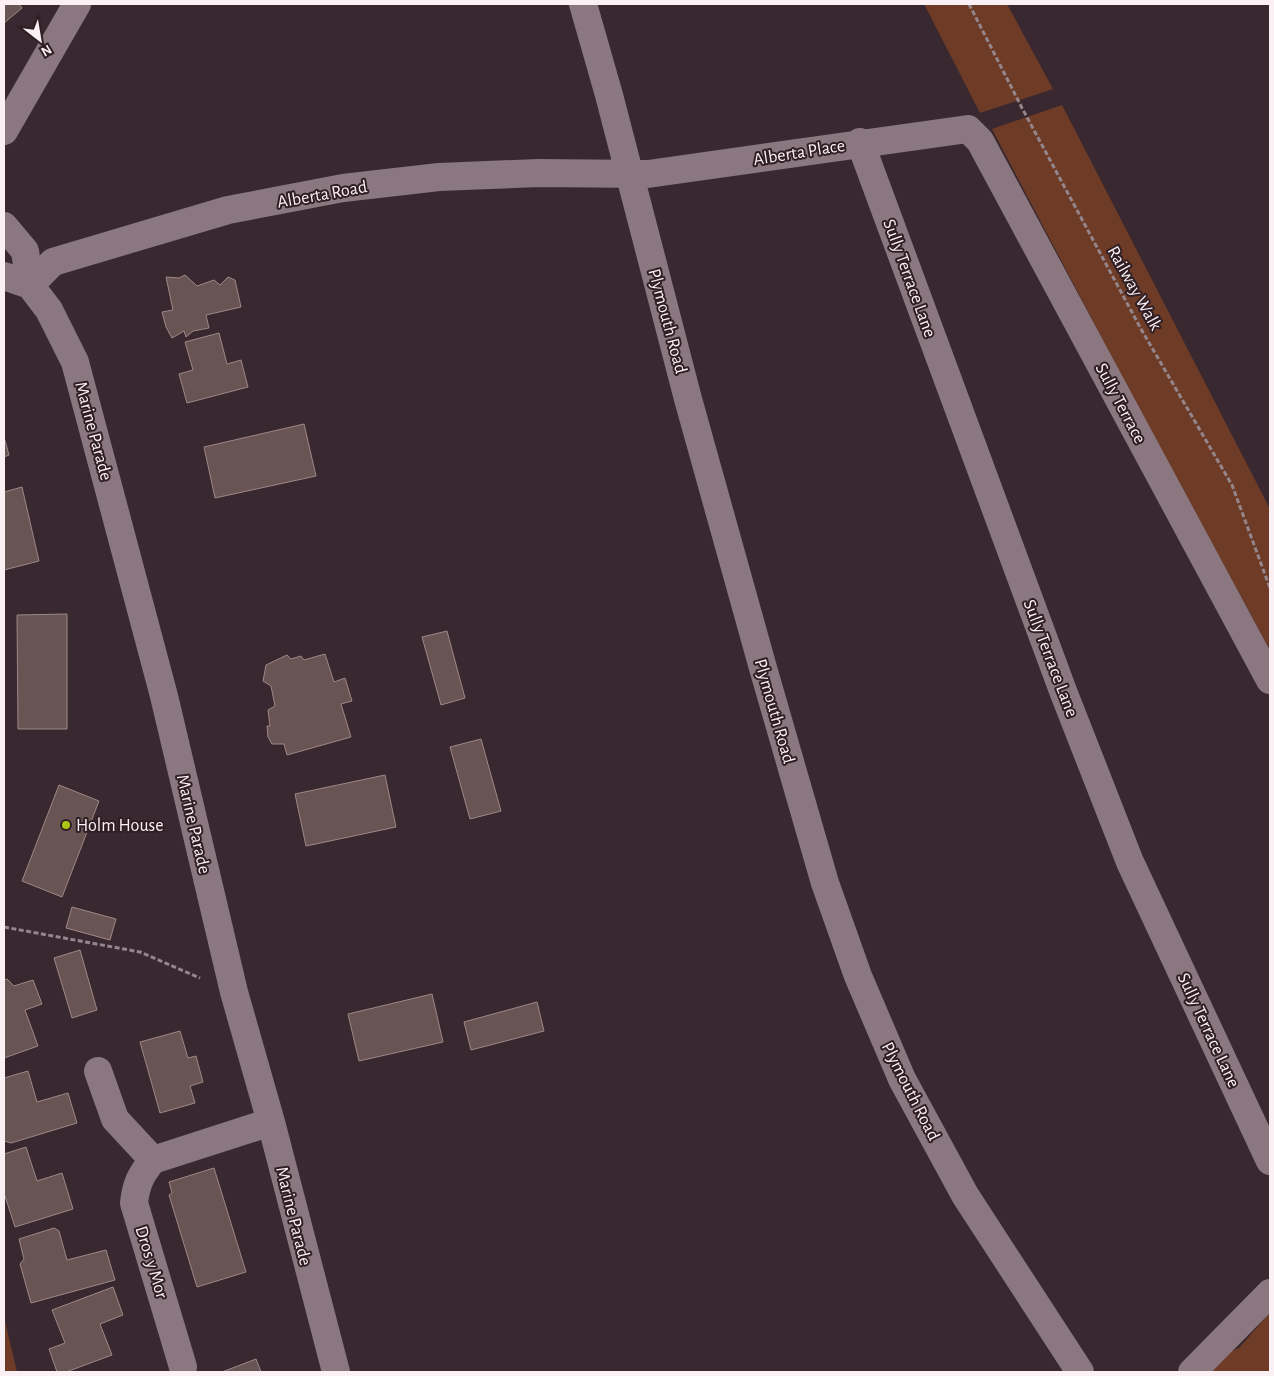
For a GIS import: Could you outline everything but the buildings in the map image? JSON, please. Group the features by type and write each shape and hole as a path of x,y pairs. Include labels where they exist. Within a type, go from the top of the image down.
{"street":[{"path":"4,131 76,4"},
{"name":"Plymouth Road","path":"583,4 688,399 766,677 825,883 858,976 902,1079 965,1195 1080,1372"},
{"name":"Alberta Place","path":"630,175 860,142 968,129"},
{"name":"Sully Terrace","path":"968,129 980,141 1270,680"},
{"name":"Sully Terrace Lane","path":"860,142 1063,691 1130,862 1270,1161"},
{"name":"Alberta Road","path":"30,285 53,262 228,210 343,188 439,177 538,173 630,175"},
{"name":"Marine Parade","path":"4,226 25,252 30,285 49,310 75,362 164,696 234,992 271,1122 336,1372"},
{"path":"4,276 30,285"},
{"path":"98,1071 115,1119 153,1160 271,1122"},
{"name":"Dros y Mor","path":"153,1160 141,1173 136,1187 134,1203 183,1367"},
{"path":"1192,1372 1270,1293"}],"path":[{"name":"Railway Walk","path":"969,4 1022,108 1141,329 1232,485 1270,588"},
{"path":"4,927 140,952 234,992"}],"shaded area":[{"path":"924,4 1007,4 1053,89 980,113"},
{"path":"1062,105 1270,509 1270,650 1136,403 992,129"},
{"path":"1270,1301 1270,1372 1206,1372 1219,1357 1239,1348 1266,1317"},
{"path":"4,1317 17,1372 4,1372"}],"place":[{"name":"Holm House","path":"66,825"}]}
